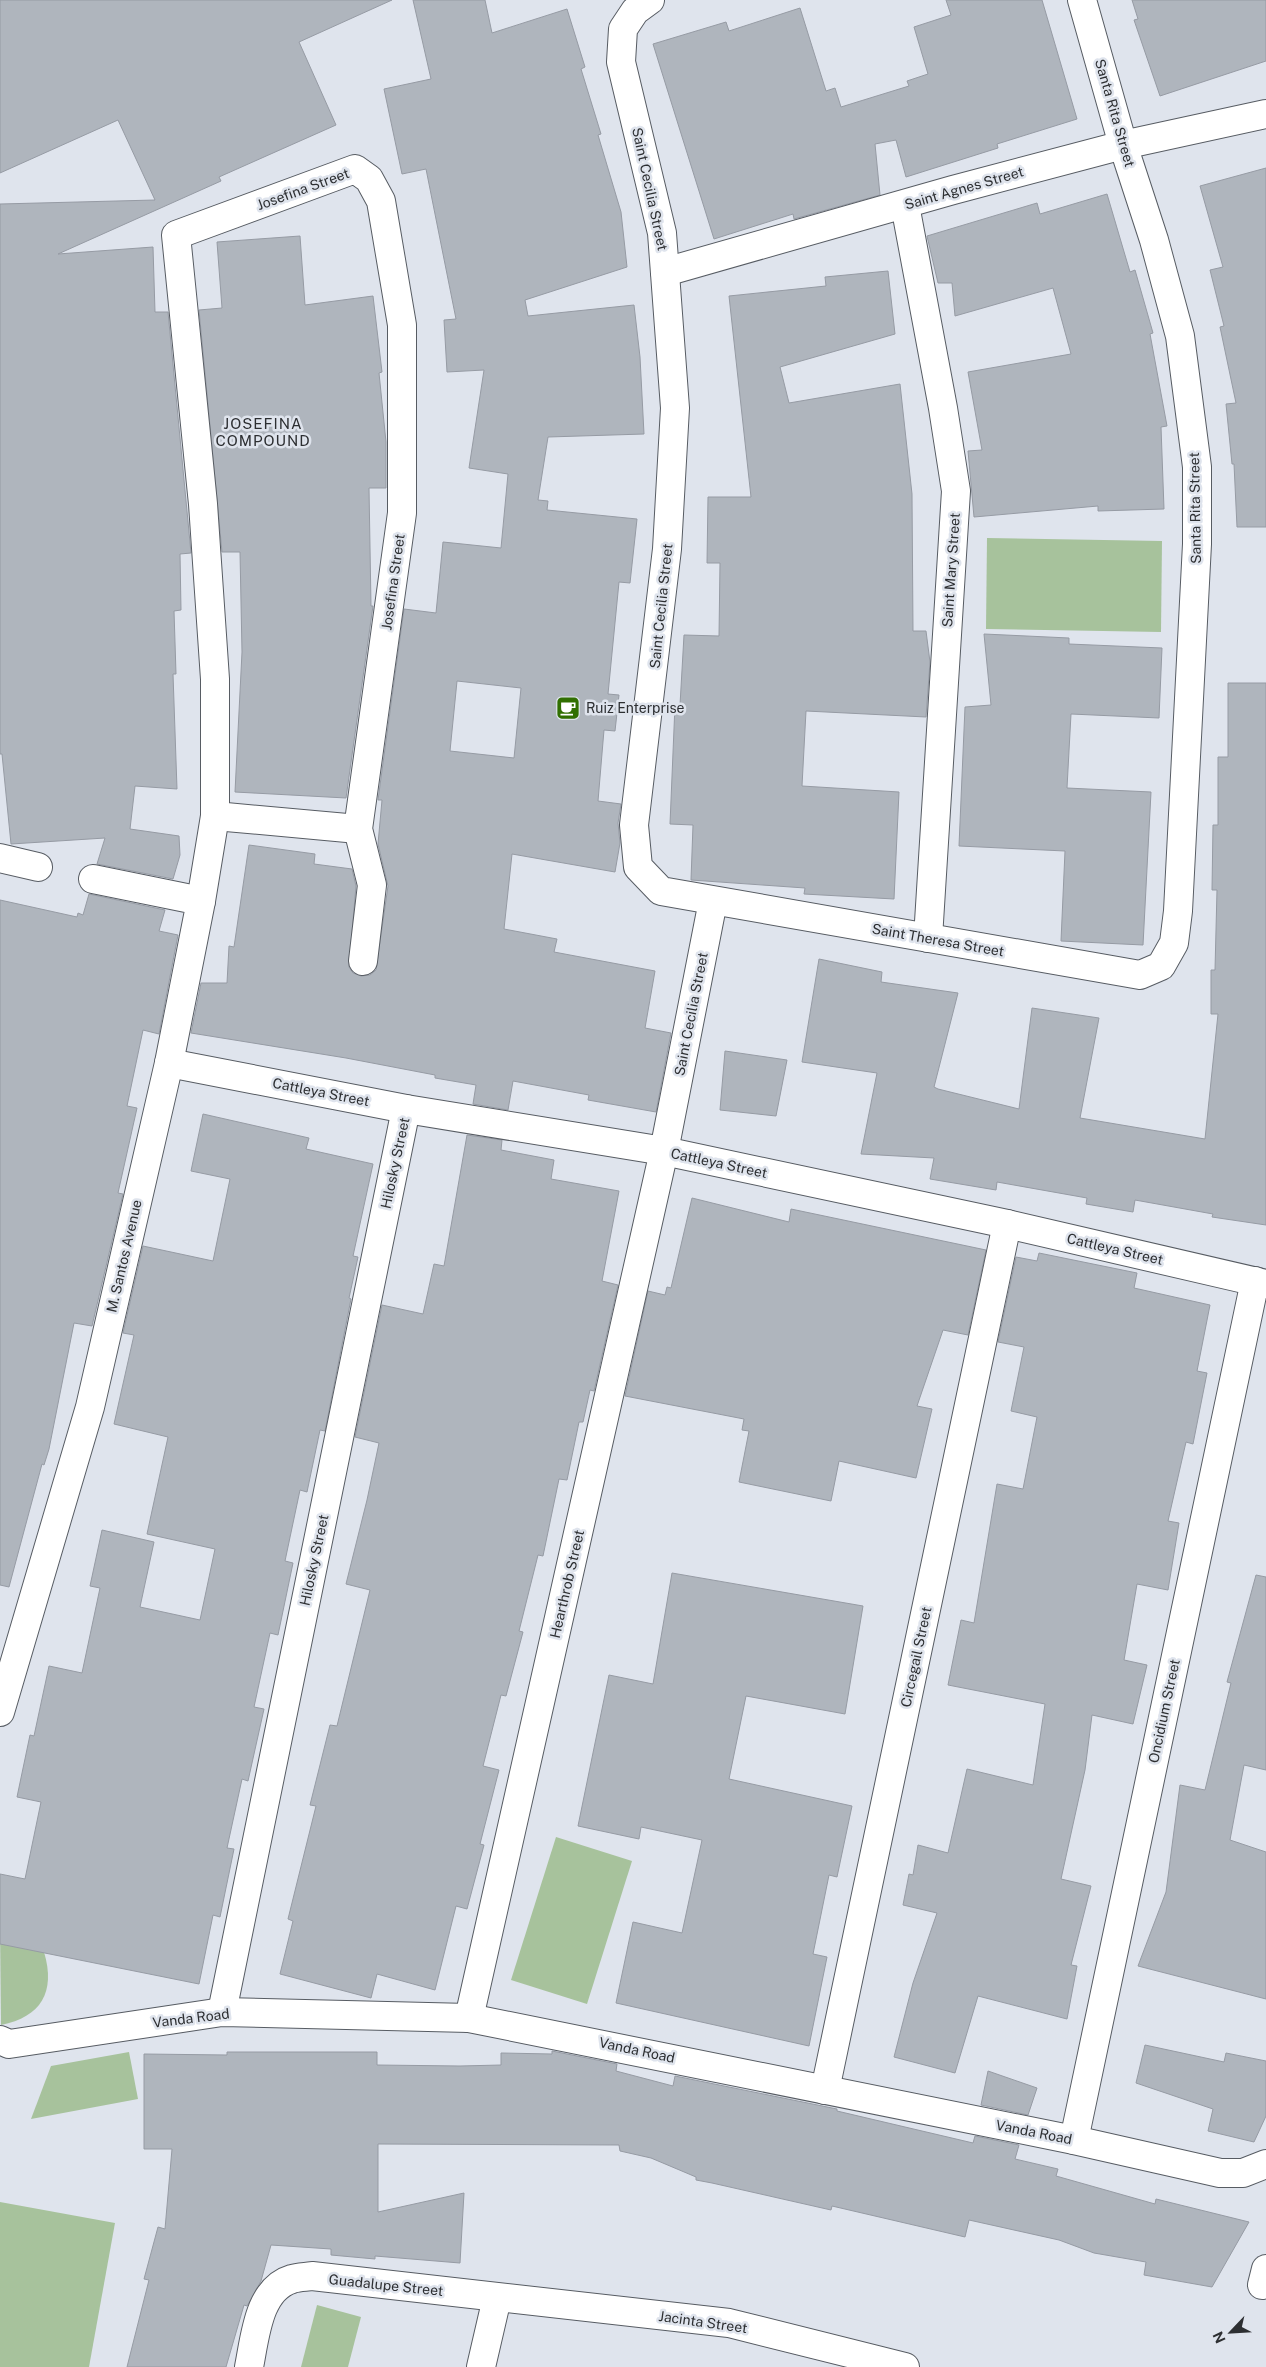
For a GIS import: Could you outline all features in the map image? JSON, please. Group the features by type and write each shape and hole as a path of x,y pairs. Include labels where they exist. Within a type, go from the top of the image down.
{"street":[{"name":"Santa Rita Street","path":"1082,0 1123,145 1154,240 1180,336 1197,466 1197,554 1178,911 1174,943 1161,966"},
{"name":"Saint Cecilia Street","path":"642,6 623,29 621,62 662,233 675,408 668,549 635,834 638,867 661,891 713,901 664,1151"},
{"name":"Saint Agnes Street","path":"665,272 1123,145 1266,114"},
{"name":"Josefina Street","path":"200,901 215,816 214,660 203,504 176,236 355,169 369,179 380,201 402,325 402,513 358,829 372,885 363,961"},
{"name":"Saint Mary Street","path":"905,205 943,408 956,491 928,938"},
{"path":"215,816 358,829"},
{"path":"0,858 38,867"},
{"path":"93,879 200,901"},
{"name":"M. Santos Avenue","path":"0,1712 90,1407 169,1063 200,901"},
{"name":"Saint Theresa Street","path":"713,901 1140,975 1161,966"},
{"name":"Cattleya Street","path":"169,1063 406,1108 664,1151 1007,1224 1260,1283"},
{"name":"Hilosky Street","path":"222,2012 406,1108"},
{"name":"Hearthrob Street","path":"469,2018 664,1151"},
{"name":"Circegail Street","path":"825,2090 1007,1224"},
{"name":"Oncidium Street","path":"1074,2140 1260,1283"},
{"name":"Vanda Road","path":"3,2048 222,2012 469,2018 612,2045 1074,2140 1220,2173 1244,2173 1266,2165"},
{"name":"Guadalupe Street","path":"249,2367 265,2302 277,2287 292,2279 312,2276 497,2298"},
{"path":"482,2367 497,2298"},
{"name":"Jacinta Street","path":"497,2298 729,2323 905,2367"}],"green space":[{"path":"987,538 1162,541 1161,632 986,629"},
{"path":"556,1837 632,1861 587,2004 511,1980"},
{"path":"0,1924 44,1952 48,1979 46,1991 35,2009 26,2016 1,2025"},
{"path":"129,2052 138,2099 31,2119 51,2066"},
{"path":"0,2202 115,2223 89,2367 0,2367"},
{"path":"317,2305 361,2317 348,2367 301,2367"}],"building":[{"path":"0,0 392,0 299,42 336,125 219,177 221,181 58,254 153,247 155,312 168,312 191,553 180,554 181,610 174,611 176,674 173,674 177,789 135,786 130,829 179,836 180,855 173,879 97,864 105,838 11,844 2,754 0,754 0,204 155,200 118,120 0,173"},
{"path":"413,0 485,0 492,33 567,9 585,67 581,69 601,134 598,135 621,212 627,267 525,300 528,316 634,305 640,357 644,434 548,437 538,500 548,501 547,510 637,519 630,583 619,582 608,694 619,695 615,731 604,730 598,801 621,804 618,823 620,843 615,872 512,854 504,929 557,939 554,952 655,971 645,1028 671,1033 656,1112 588,1100 589,1095 513,1081 508,1110 473,1104 476,1085 435,1078 435,1075 346,1058 191,1033 201,983 227,983 229,946 234,947 249,845 315,854 314,864 352,869 356,886 349,967 353,973 361,976 370,975 376,970 388,886 378,844 382,800 378,800 404,609 436,613 443,542 501,548 508,474 469,468 484,370 447,372 444,320 456,319 426,169 402,174 384,89 431,79","holes":["457,681 521,688 514,758 450,751"]},
{"path":"946,0 1042,0 1077,119 997,144 998,148 906,177 896,140 875,144 880,195 794,219 793,214 714,239 653,44 726,22 729,31 800,8 826,91 835,88 841,107 909,86 907,81 928,74 914,27 951,15"},
{"path":"1132,0 1266,0 1266,61 1160,96 1134,20 1138,19"},
{"path":"1266,168 1266,527 1237,527 1234,464 1232,464 1226,404 1236,403 1220,327 1224,326 1210,270 1223,267 1200,186"},
{"path":"1107,194 1130,272 1135,270 1153,333 1150,334 1167,426 1161,427 1164,509 1098,511 1098,506 974,517 968,451 982,450 968,372 1071,354 1053,288 955,316 952,283 938,283 927,236 1037,203 1040,214"},
{"path":"300,236 305,305 373,296 382,372 379,373 386,442 386,488 369,488 371,606 373,606 346,798 235,792 242,652 240,552 222,552 199,310 222,308 217,242"},
{"path":"888,271 895,334 780,367 789,403 900,384 912,494 913,631 926,631 930,662 926,717 806,711 802,786 899,792 894,899 804,894 805,888 691,880 693,825 670,824 675,705 680,705 684,635 719,636 720,563 707,563 708,497 751,497 729,296 826,286 825,277"},
{"path":"984,634 1069,638 1069,644 1162,648 1159,718 1071,714 1067,788 1151,792 1143,945 1061,941 1065,851 959,846 965,707 991,705"},
{"path":"1228,683 1266,683 1266,1225 1212,1217 1213,1214 1135,1200 1133,1212 1086,1204 1087,1198 997,1182 996,1190 930,1179 934,1158 861,1154 877,1073 802,1062 819,959 882,972 881,982 958,993 934,1087 938,1089 1019,1109 1032,1008 1099,1018 1080,1118 1205,1139 1218,1014 1211,1014 1211,970 1215,970 1217,890 1212,890 1213,825 1218,825 1218,757 1228,757"},
{"path":"89,894 165,910 159,931 178,935 159,1034 143,1030 127,1106 137,1108 118,1193 123,1194 92,1326 74,1323 49,1449 44,1465 42,1464 9,1587 0,1585 0,900 77,917 78,913 83,915"},
{"path":"725,1051 787,1060 776,1116 720,1110"},
{"path":"203,1114 309,1138 306,1149 373,1164 353,1256 358,1257 325,1431 320,1430 307,1492 300,1490 285,1561 293,1563 278,1635 270,1633 254,1707 264,1709 248,1781 242,1779 227,1848 234,1849 220,1917 213,1915 199,1984 0,1944 0,1874 25,1879 41,1802 17,1797 30,1735 34,1736 49,1666 82,1673 100,1588 90,1586 102,1530 154,1542 140,1607 200,1620 215,1549 147,1534 168,1437 114,1424 134,1335 123,1333 143,1246 213,1261 230,1179 191,1171"},
{"path":"467,1135 502,1140 501,1150 554,1160 551,1179 619,1191 602,1281 618,1285 594,1391 590,1390 583,1422 579,1422 567,1480 559,1479 543,1556 538,1555 519,1631 523,1632 506,1696 501,1695 483,1766 499,1770 480,1844 484,1845 467,1909 456,1906 435,1990 377,1974 371,1998 280,1974 293,1921 288,1919 316,1806 310,1805 330,1725 337,1726 370,1590 346,1584 379,1443 355,1437 382,1305 423,1314 434,1264 444,1266"},
{"path":"692,1198 789,1222 791,1209 986,1250 968,1335 943,1330 917,1406 932,1409 916,1478 839,1461 831,1501 739,1482 749,1431 742,1430 744,1419 625,1396 648,1291 665,1295 667,1287 671,1288"},
{"path":"1039,1253 1137,1273 1134,1288 1210,1305 1197,1371 1207,1373 1193,1444 1186,1442 1168,1521 1179,1523 1168,1590 1137,1584 1124,1660 1147,1665 1133,1724 1092,1715 1085,1770 1061,1879 1091,1886 1071,1965 1077,1966 1067,2019 978,1996 955,2073 894,2057 913,1983 937,1913 903,1905 909,1874 913,1875 918,1845 948,1853 967,1769 1033,1785 1045,1704 948,1685 961,1620 974,1623 997,1484 1023,1489 1037,1417 1011,1411 1024,1347 998,1342 1016,1257 1037,1261"},
{"path":"672,1573 863,1606 845,1714 746,1696 729,1779 852,1806 837,1877 829,1875 813,1954 827,1957 809,2046 616,2003 633,1922 682,1933 702,1840 641,1827 639,1839 578,1826 609,1675 653,1684"},
{"path":"1256,1575 1266,1577 1266,1770 1244,1765 1230,1840 1266,1852 1266,1999 1138,1966 1166,1892 1180,1785 1205,1790 1231,1683 1227,1682"},
{"path":"1145,2045 1224,2062 1226,2053 1266,2061 1266,2116 1254,2142 1208,2131 1213,2109 1136,2083"},
{"path":"552,2051 617,2064 616,2071 673,2086 675,2076 837,2109 837,2111 973,2143 975,2136 1019,2145 1015,2159 1058,2169 1056,2176 1155,2204 1156,2199 1249,2222 1212,2287 1144,2275 1146,2262 1094,2253 1059,2240 969,2220 965,2237 832,2206 831,2210 696,2180 696,2177 651,2158 620,2151 619,2145 378,2144 378,2212 464,2193 460,2263 375,2256 375,2259 331,2255 331,2249 271,2245 261,2281 247,2306 244,2305 226,2367 127,2367 149,2280 144,2279 158,2227 165,2229 172,2149 144,2149 144,2054 227,2055 227,2052 377,2052 377,2065 460,2066 501,2065 501,2053 552,2054"},
{"path":"988,2071 1037,2088 1028,2115 981,2105"}],"place":[{"name":"Ruiz Enterprise","path":"568,708"}],"district":[{"name":"JOSEFINA COMPOUND","path":"263,432"}]}
